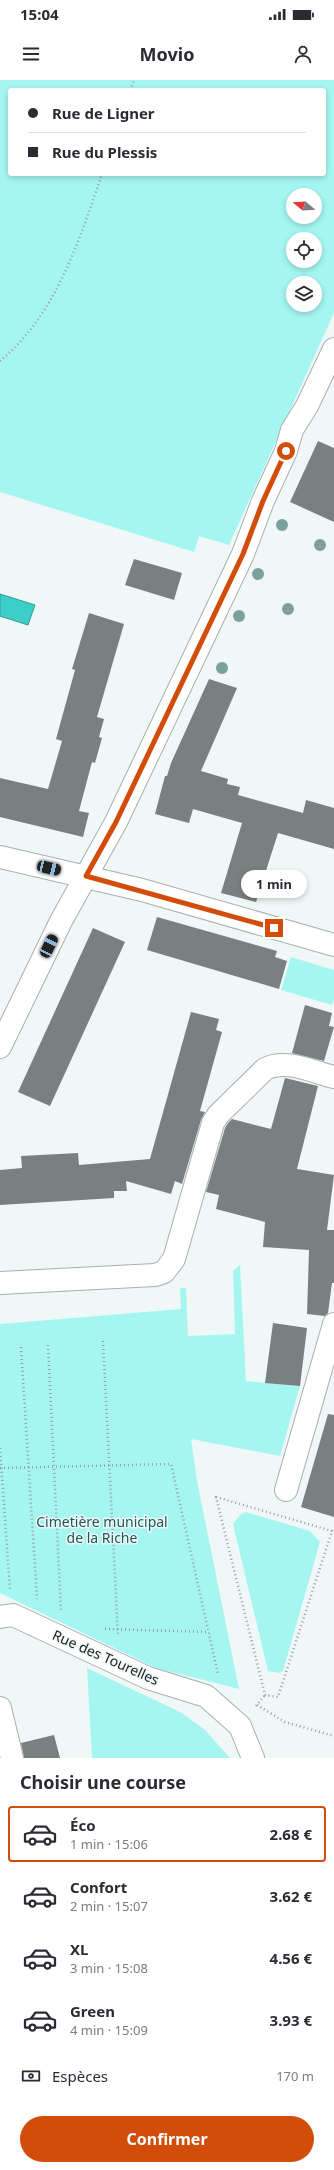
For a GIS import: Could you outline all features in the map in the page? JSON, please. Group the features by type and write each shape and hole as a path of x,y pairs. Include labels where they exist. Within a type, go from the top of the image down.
{"street":[{"path":"0,1047 61,921 116,822 243,554 263,501 286,451 293,426 307,406 334,348"},
{"path":"0,857 86,876 334,945"},
{"path":"0,1283 155,1275 164,1272 174,1259 213,1123 218,1115 265,1069 272,1065 281,1064 334,1077"},
{"path":"286,1490 334,1324"},
{"name":"Rue des Tourelles","path":"0,1617 13,1615 148,1678 206,1696 240,1726 253,1758"},
{"path":"0,1708 12,1758"}],"path":[{"path":"0,361 33,327 56,289 78,241 101,176"},
{"path":"103,1341 119,1665"},
{"path":"48,1345 62,1615"},
{"path":"21,1347 37,1604"},
{"path":"0,1448 10,1598"},
{"path":"1,1468 171,1464 219,1677"},
{"path":"216,1497 332,1531 278,1697 265,1695 216,1497"},
{"path":"103,1629 209,1632"},
{"path":"257,1705 285,1722 334,1736"}],"green space":[{"path":"0,80 334,80 334,313 229,545 199,536 194,552 0,492"},
{"path":"291,957 334,970 334,999 332,1005 281,990"},
{"name":"Cimetière municipal de la Riche","path":"240,1265 246,1381 300,1386 280,1456 191,1439 197,1481 239,1689 156,1668 0,1593 0,1324 181,1309 180,1288 186,1288 188,1336 235,1334 233,1271"},
{"path":"246,1512 310,1531 320,1542 283,1671 279,1673 268,1671 233,1524 240,1515"},
{"path":"87,1668 182,1713 205,1730 230,1758 92,1758"}],"shaded area":[{"path":"0,594 35,605 28,625 0,616"}],"building":[{"path":"318,441 334,448 334,522 290,502"},
{"path":"134,559 182,573 174,600 125,585"},
{"path":"89,613 124,624 97,717 104,719 99,737 102,738 95,763 92,762 79,811 89,813 83,837 0,817 0,778 48,789 62,741 56,739 75,670 72,669"},
{"path":"209,679 237,688 201,771 228,779 227,784 240,787 238,795 303,813 306,800 334,808 334,849 278,833 256,902 221,893 242,823 193,809 189,823 155,814 165,776 167,776 171,763"},
{"path":"157,917 277,951 275,957 287,961 279,989 147,950"},
{"path":"93,928 125,942 50,1106 18,1092"},
{"path":"305,1005 332,1013 329,1026 334,1027 324,1061 292,1053"},
{"path":"191,1012 219,1019 216,1030 222,1032 200,1111 205,1112 201,1120 182,1184 175,1181 171,1194 126,1181 127,1191 114,1191 114,1198 0,1205 0,1170 22,1168 21,1156 78,1153 79,1165 150,1159"},
{"path":"285,1078 318,1086 297,1169 334,1175 327,1230 334,1230 334,1283 332,1283 328,1313 325,1316 307,1314 309,1250 263,1247 265,1222 216,1209 219,1195 206,1192 225,1128 228,1123 232,1119 271,1129"},
{"path":"273,1323 307,1328 300,1386 265,1383"},
{"path":"328,1414 334,1415 334,1517 301,1507"},
{"path":"54,1735 60,1758 24,1758 21,1743"}],"route":[{"path":"274,928 142,890 86,876 111,833 243,554 263,501 286,451"}]}
